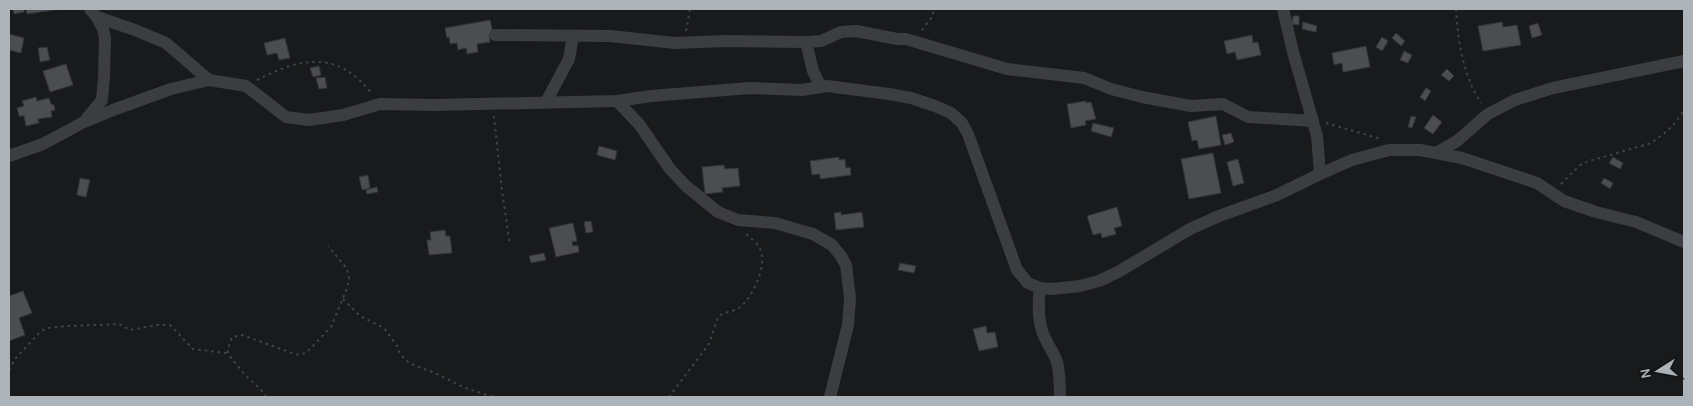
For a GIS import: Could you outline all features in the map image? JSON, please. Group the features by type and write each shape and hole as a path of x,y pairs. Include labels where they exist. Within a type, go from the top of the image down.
{"street":[{"path":"1283,9 1295,61 1313,121 1319,148 1320,174"},
{"path":"94,13 166,43 208,80"},
{"path":"82,123 102,100 106,60 105,38 103,29 94,13"},
{"path":"495,35 610,36 675,44 724,41 806,42 820,41 849,31 867,32 909,40 1007,69 1084,78 1111,89 1142,97 1191,106 1223,104 1248,117 1313,121"},
{"path":"546,102 569,59 573,36"},
{"path":"806,42 813,71 821,87"},
{"path":"1436,152 1458,141 1488,114 1515,100 1553,88 1684,61"},
{"path":"9,156 43,144 82,123 113,110 171,89 208,80 246,86 286,117 309,120 380,104 618,101 650,96 750,88 802,90 821,87 845,88 911,98 951,113 962,123 968,134 1017,270 1028,282 1040,288 1052,289 1080,286 1110,276 1190,229 1219,216 1277,195 1320,174 1374,153 1389,150 1436,152 1462,158 1537,183 1564,201 1596,212 1636,222 1684,242"},
{"path":"618,101 639,124 670,169 686,186 718,212 738,220 775,223 814,234 832,245 841,256 846,265 849,279 848,325 830,397"},
{"path":"1040,288 1039,306 1042,329 1045,340 1053,352 1058,365 1060,397"}],"path":[{"path":"683,43 690,9"},
{"path":"909,40 926,26 932,17 934,9"},
{"path":"1456,9 1461,51 1470,85 1488,114"},
{"path":"246,86 277,70 305,63 325,62 350,72 362,82 380,104"},
{"path":"493,104 510,245"},
{"path":"1544,189 1561,184 1572,172 1586,162 1656,140 1680,119 1684,109"},
{"path":"1313,121 1331,124 1386,140 1400,150"},
{"path":"670,397 709,344 718,318 739,308 760,278 762,268 761,251 742,230"},
{"path":"266,397 245,375 228,353 229,343 232,338 242,336 295,354 305,354 331,327 348,286 349,278 346,267 328,246"},
{"path":"343,299 360,316 384,328 397,346 400,354 409,363 463,387 493,397"},
{"path":"9,370 15,359 41,331 48,328 68,326 119,324 130,330 156,325 170,325 193,349 228,353"}],"building":[{"path":"13,9 24,9 24,12 14,14"},
{"path":"26,9 61,9 27,14"},
{"path":"1293,16 1299,16 1299,25 1292,24"},
{"path":"490,20 493,33 489,34 490,42 477,44 478,52 467,54 466,48 458,50 457,43 450,44 445,28"},
{"path":"1303,22 1317,26 1316,32 1302,29"},
{"path":"1502,22 1503,27 1517,25 1521,45 1483,51 1478,26"},
{"path":"1538,23 1542,35 1532,38 1529,26"},
{"path":"1396,33 1405,41 1401,46 1392,38"},
{"path":"9,34 24,38 21,53 9,50"},
{"path":"1252,35 1253,43 1258,42 1261,55 1237,60 1235,52 1227,54 1224,41"},
{"path":"1382,37 1388,41 1382,51 1376,47"},
{"path":"285,38 290,58 279,60 277,53 267,55 264,43"},
{"path":"1366,46 1370,67 1343,72 1342,63 1334,65 1332,53"},
{"path":"47,47 50,60 40,62 38,48"},
{"path":"1404,51 1412,55 1408,63 1400,60"},
{"path":"66,64 73,85 50,92 43,71"},
{"path":"319,66 321,75 313,77 310,68"},
{"path":"1447,69 1454,76 1449,81 1441,75"},
{"path":"325,77 327,88 319,89 316,78"},
{"path":"1426,88 1431,91 1425,101 1420,97"},
{"path":"36,97 37,101 49,98 55,110 51,111 52,117 38,119 39,123 26,126 24,116 19,116 17,108 24,106 22,101"},
{"path":"1086,101 1086,103 1091,102 1096,119 1085,121 1086,125 1071,128 1067,104"},
{"path":"1433,115 1442,122 1433,134 1424,128"},
{"path":"1216,116 1221,145 1199,149 1197,140 1192,141 1188,122"},
{"path":"1411,116 1416,117 1412,128 1408,127"},
{"path":"1093,123 1114,128 1111,137 1091,131"},
{"path":"1231,133 1234,142 1225,145 1222,135"},
{"path":"599,146 617,151 615,160 597,155"},
{"path":"1213,153 1221,193 1189,199 1181,159"},
{"path":"839,157 839,160 845,159 846,168 850,167 851,175 820,179 820,174 812,175 810,161"},
{"path":"1613,157 1623,163 1620,169 1609,163"},
{"path":"1238,159 1244,183 1233,186 1227,162"},
{"path":"724,165 725,169 738,168 740,186 722,188 723,192 705,194 702,167"},
{"path":"368,175 370,188 362,190 359,177"},
{"path":"80,178 90,180 86,197 77,195"},
{"path":"1604,178 1613,183 1610,189 1601,183"},
{"path":"377,187 378,192 367,194 366,190"},
{"path":"1117,207 1122,226 1114,228 1116,234 1102,238 1101,233 1093,235 1087,216"},
{"path":"841,212 841,215 862,212 864,227 836,230 834,213"},
{"path":"591,221 593,232 586,233 584,222"},
{"path":"573,223 577,241 572,242 573,246 578,245 579,252 556,257 549,228"},
{"path":"445,230 446,236 450,236 452,253 429,255 427,240 431,240 430,232"},
{"path":"544,253 546,260 531,263 529,256"},
{"path":"900,263 916,266 914,273 898,270"},
{"path":"23,291 32,313 19,318 25,335 9,341 9,296"},
{"path":"986,326 987,333 995,332 998,347 979,351 973,329"}]}
